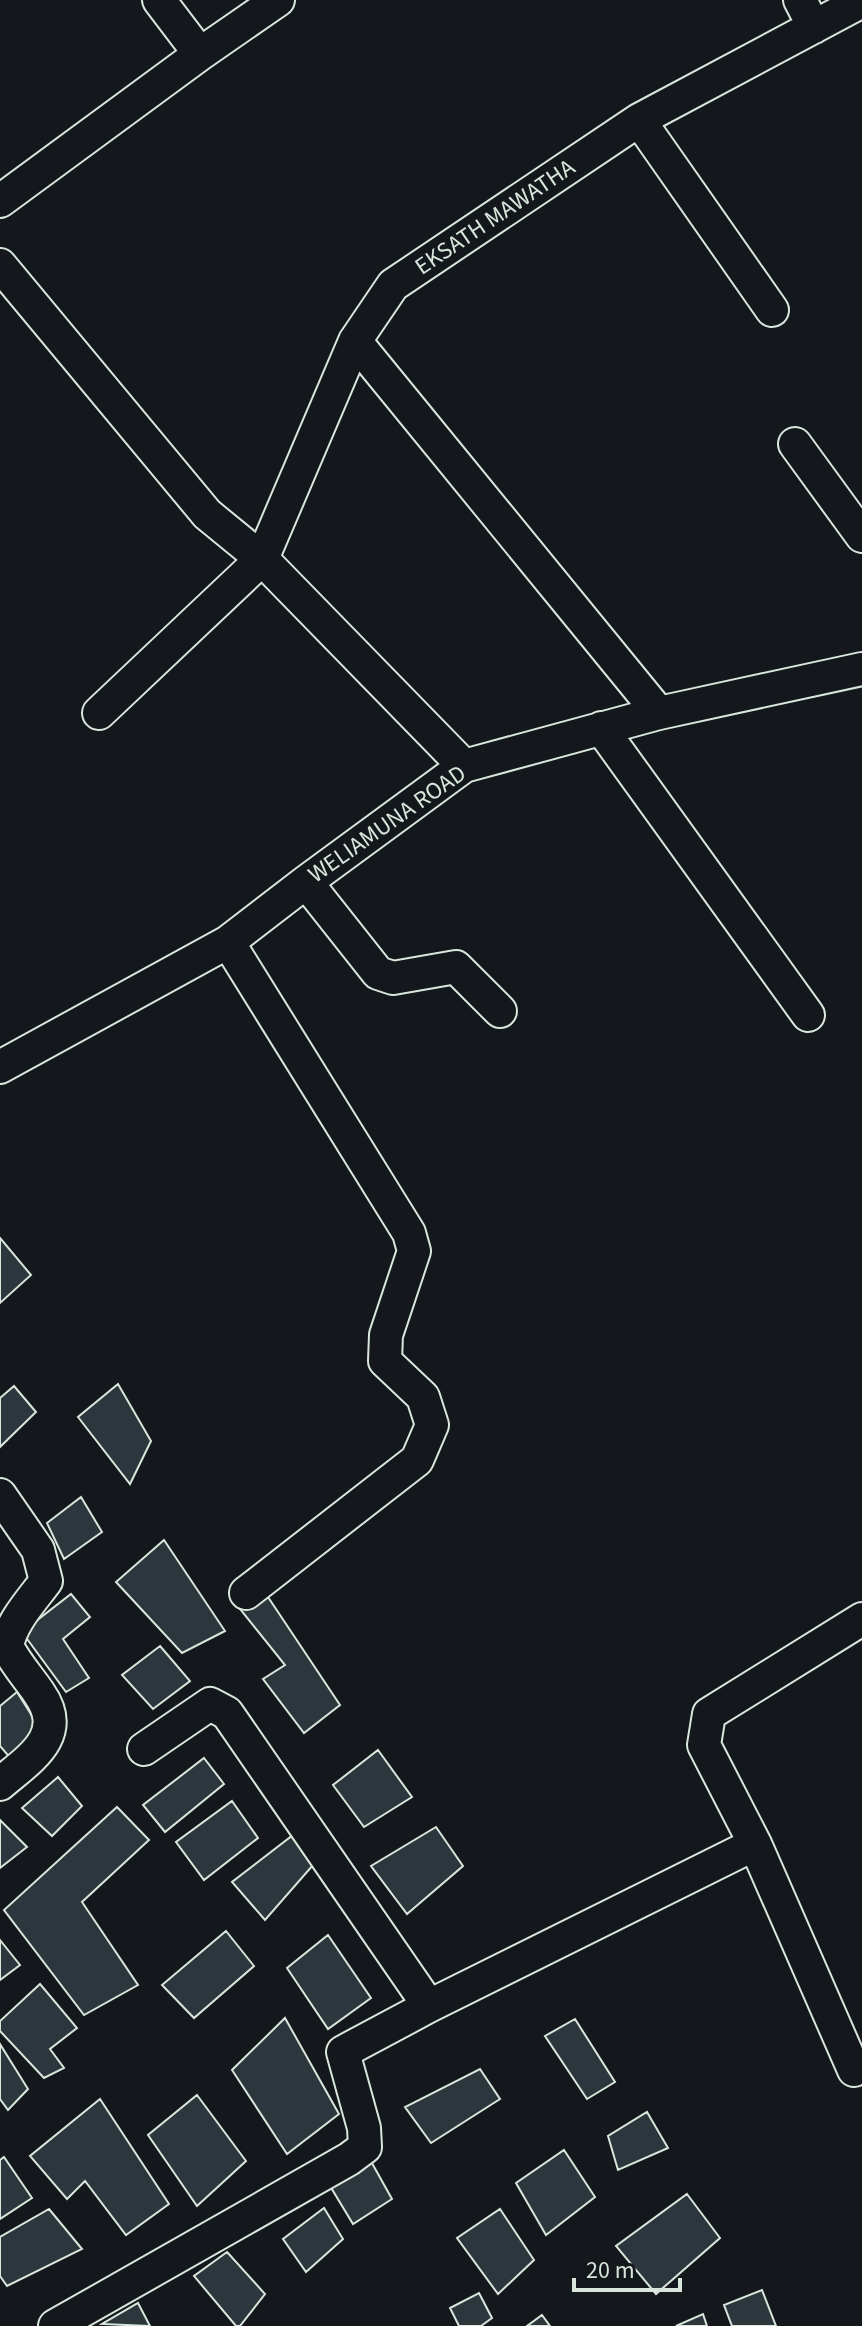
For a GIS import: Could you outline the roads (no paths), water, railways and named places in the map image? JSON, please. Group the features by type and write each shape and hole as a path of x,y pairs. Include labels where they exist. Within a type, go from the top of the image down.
{"street":[{"path":"159,0 200,54"},
{"path":"0,201 278,0"},
{"name":"EKSATH MAWATHA","path":"262,559 355,341 393,285 639,120 807,14 862,1"},
{"path":"639,120 772,310"},
{"path":"0,265 207,514 262,559 464,766"},
{"path":"355,341 659,713"},
{"path":"795,444 862,536"},
{"path":"99,713 262,559"},
{"name":"WELIAMUNA ROAD","path":"0,1067 228,942 464,766 659,713 862,669"},
{"path":"601,728 808,1015"},
{"path":"306,882 378,973 393,978 456,967 500,1011"},
{"path":"228,942 409,1233 414,1251 386,1335 385,1361 423,1397 432,1425 417,1460 246,1593"},
{"path":"0,1495 38,1550 46,1581 22,1614 7,1646 43,1698 51,1723 47,1740 39,1751 0,1784"},
{"path":"854,2070 755,1844 704,1745 709,1714 862,1619"},
{"path":"144,1749 210,1704 227,1713 429,2006"},
{"path":"55,2326 365,2147 364,2128 343,2052 755,1844"}]}
